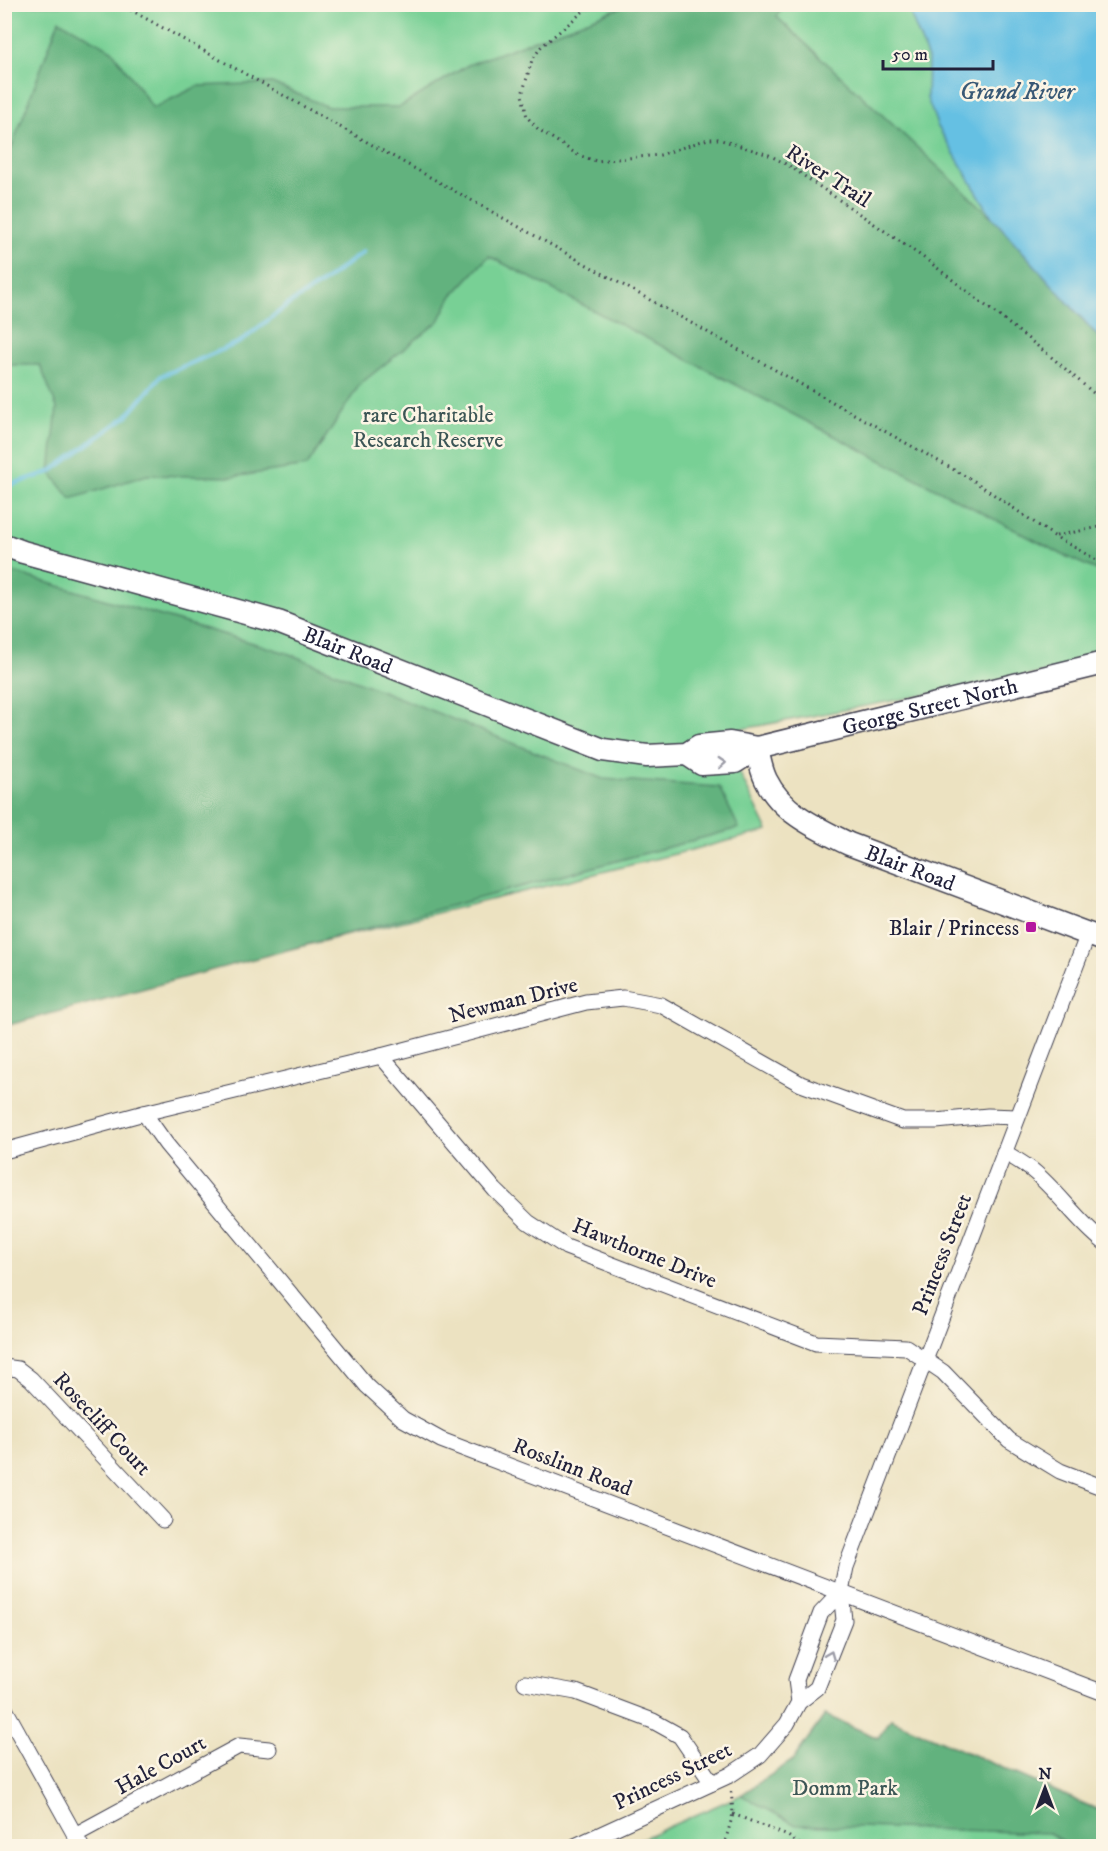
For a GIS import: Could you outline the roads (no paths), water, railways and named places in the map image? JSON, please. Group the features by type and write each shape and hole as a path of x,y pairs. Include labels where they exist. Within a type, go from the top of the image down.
{"main road":[{"name":"Blair Road","path":"4,545 278,622 603,750 647,756 687,754 702,764 735,762 757,748 764,774 777,799 793,813 823,831 849,844 1096,937"},
{"name":"George Street North","path":"757,748 1104,663"}],"street":[{"name":"Princess Street","path":"575,1846 730,1775 760,1755 787,1724 800,1702 817,1688 844,1620 841,1592 846,1567 1017,1117 1096,937"},
{"name":"Newman Drive","path":"4,1150 144,1113 381,1056 586,1002 623,998 661,1005 801,1084 903,1121 936,1121 987,1116 1017,1117"},
{"name":"Hawthorne Drive","path":"381,1056 495,1190 528,1222 566,1247 816,1344 906,1347 943,1372 1010,1440 1060,1471 1104,1488"},
{"name":"Rosslinn Road","path":"144,1113 166,1144 359,1377 403,1419 441,1440 1104,1693"},
{"path":"1004,1152 1034,1172 1089,1230 1104,1242"},
{"name":"Rosecliff Court","path":"4,1367 18,1369 31,1379 163,1520"},
{"path":"800,1702 796,1680 821,1613 841,1592"},
{"path":"525,1683 576,1692 653,1721 680,1736 712,1783"},
{"path":"4,1707 78,1841"},
{"name":"Hale Court","path":"78,1841 239,1746 269,1749"}],"water":[{"name":"Grand River","path":"905,5 1103,5 1103,342 992,217 938,127 927,98 928,59"}],"waterway":[{"path":"4,487 50,472 127,416 161,376 240,342 363,252"}],"place":[{"name":"Blair / Princess","path":"1031,927"}],"park label":[{"name":"rare Charitable Research Reserve","path":"428,426"},
{"name":"Domm Park","path":"845,1787"}]}
